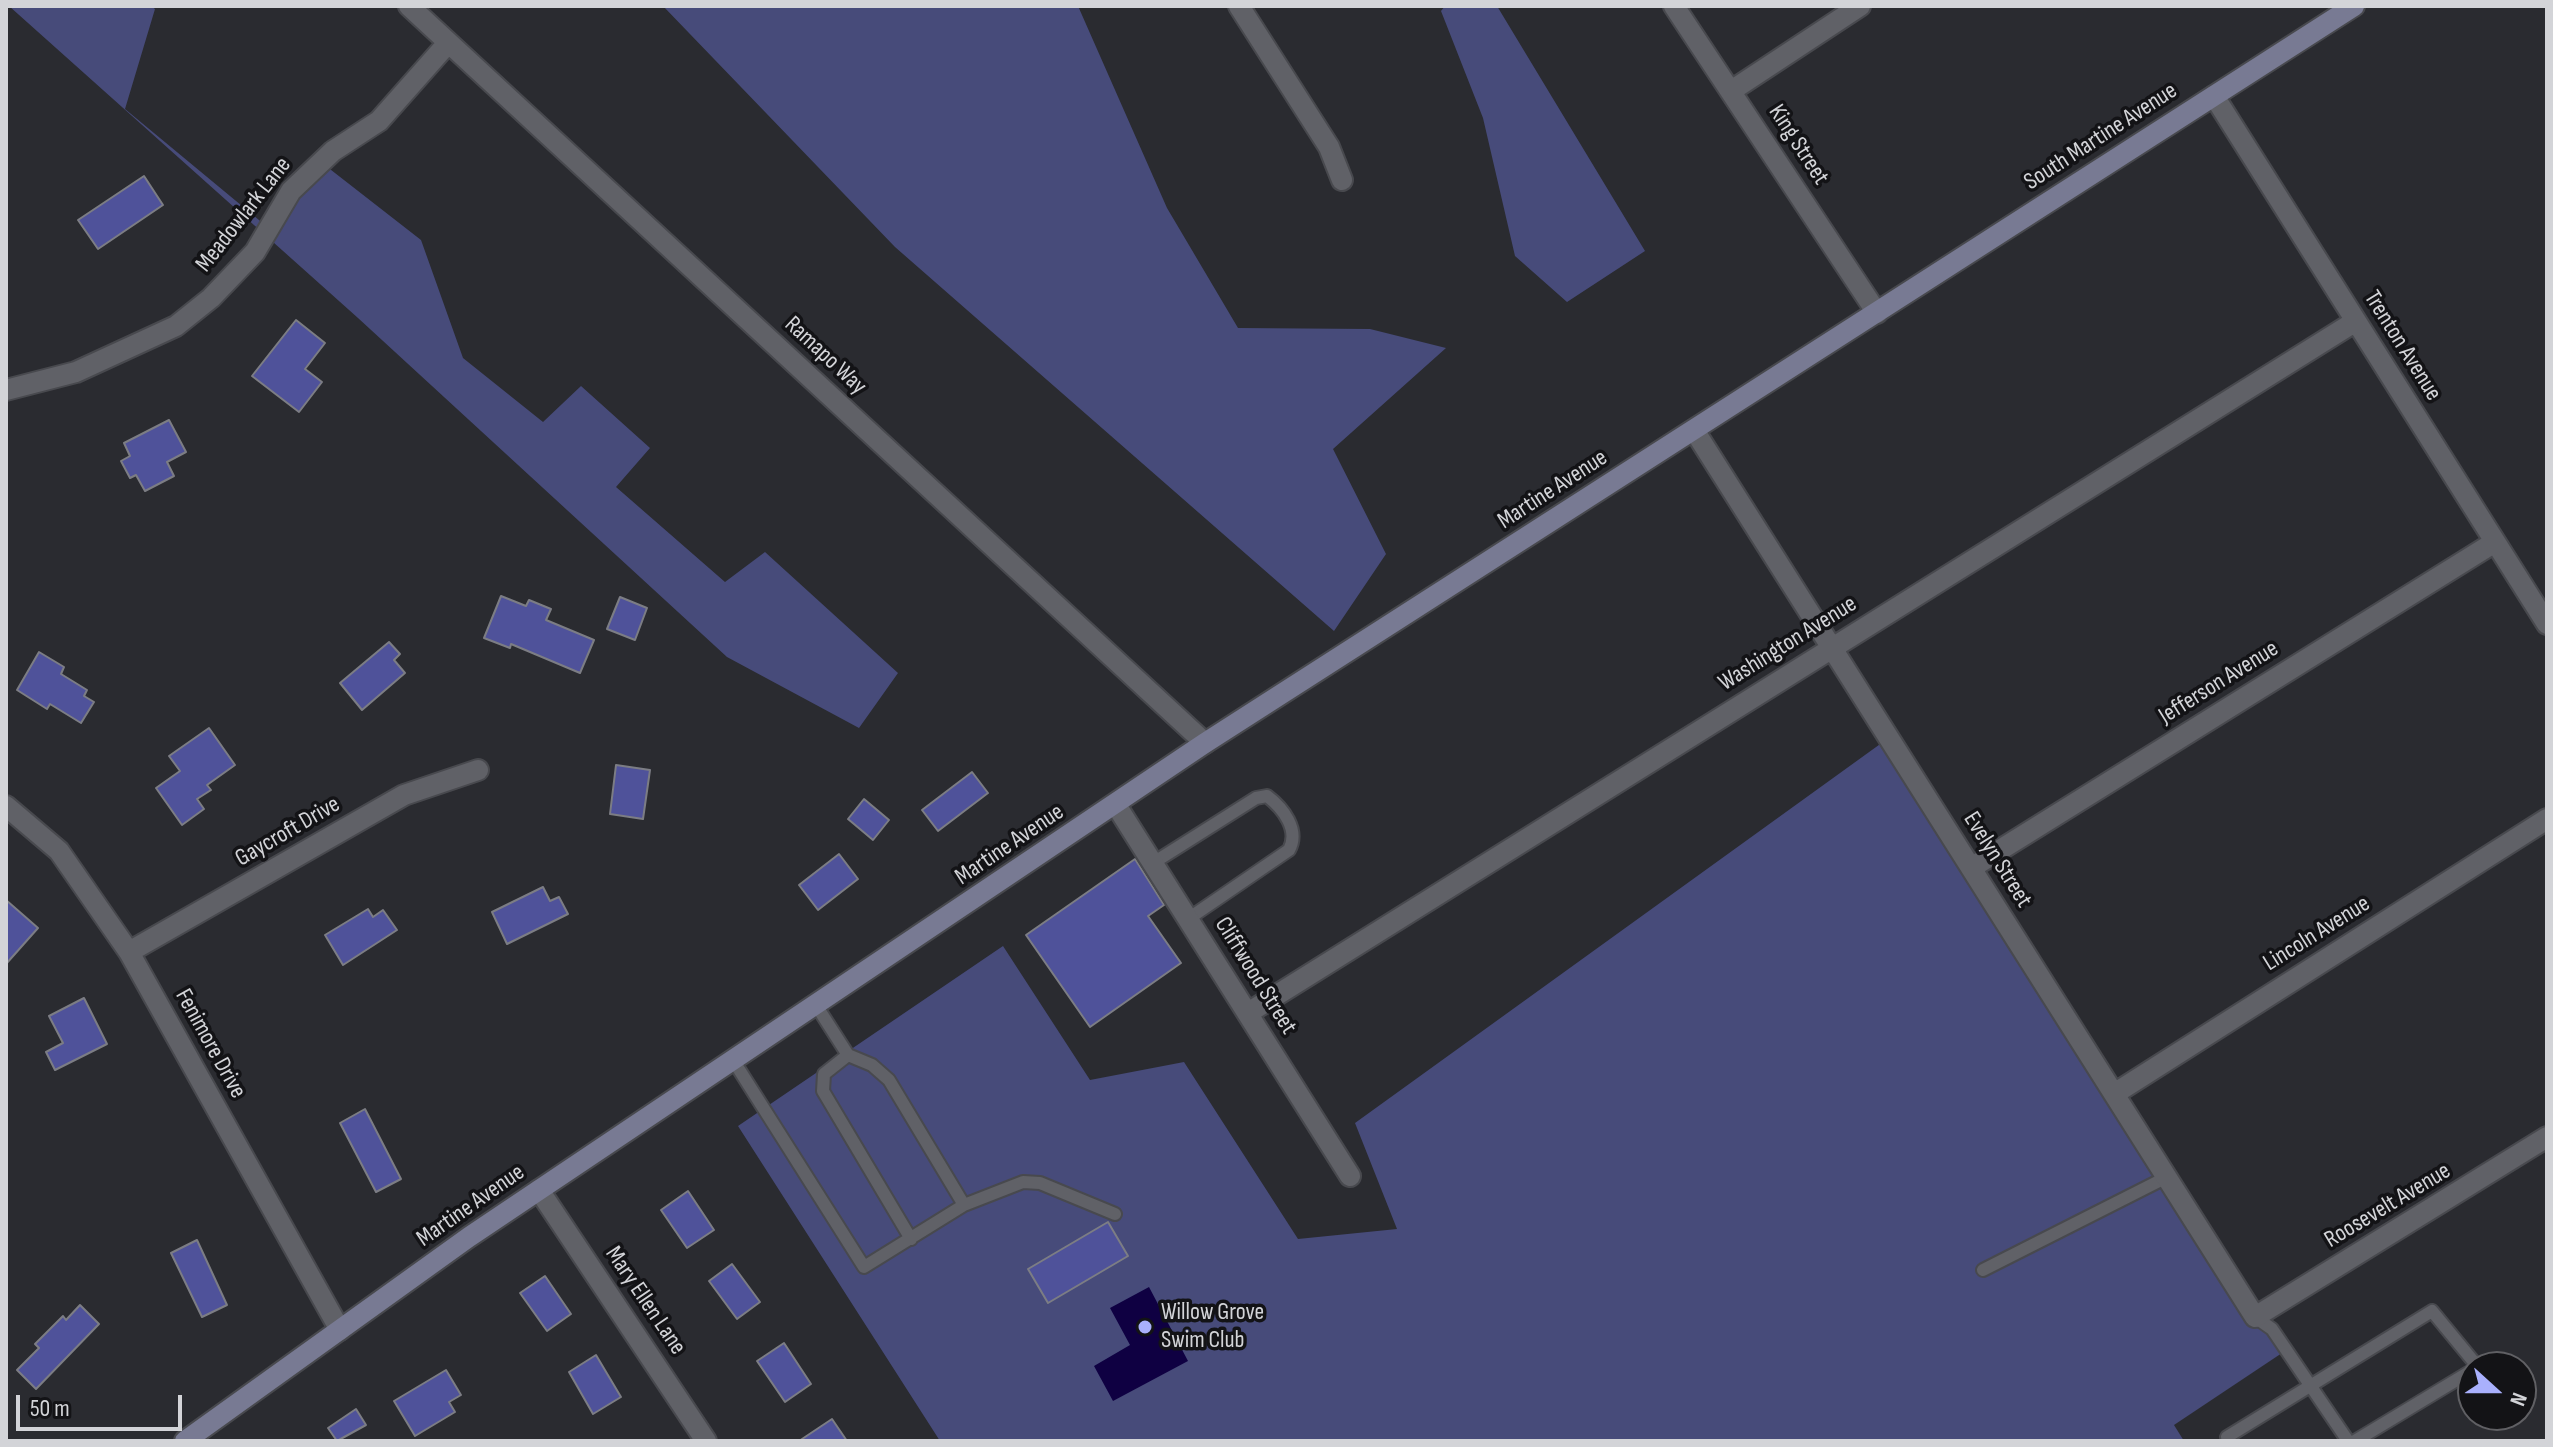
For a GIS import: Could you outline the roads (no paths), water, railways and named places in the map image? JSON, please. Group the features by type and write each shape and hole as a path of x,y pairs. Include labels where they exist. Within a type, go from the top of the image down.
{"main road":[{"name":"South Martine Avenue","path":"1877,313 2354,6"},
{"name":"Martine Avenue","path":"185,1441 539,1190 1205,743 1877,313"}],"street":[{"name":"Ramapo Way","path":"409,6 1205,743"},
{"path":"1239,6 1329,147 1342,180"},
{"name":"King Street","path":"1674,6 1877,313"},
{"path":"1731,91 1860,6"},
{"name":"Meadowlark Lane","path":"6,390 76,372 176,326 211,298 255,252 291,191 333,151 379,121 448,43"},
{"name":"Trenton Avenue","path":"2214,96 2547,624"},
{"name":"Washington Avenue","path":"1248,1013 2356,321"},
{"name":"Evelyn Street","path":"1694,430 2255,1317"},
{"name":"Jefferson Avenue","path":"1971,868 2495,542"},
{"name":"Gaycroft Drive","path":"129,952 404,795 478,770"},
{"name":"Cliffwood Street","path":"1116,805 1350,1176"},
{"name":"Fenimore Drive","path":"6,806 59,851 129,952 340,1330"},
{"name":"Lincoln Avenue","path":"2114,1094 2547,819"},
{"name":"Roosevelt Avenue","path":"2255,1317 2547,1137"},
{"name":"Mary Ellen Lane","path":"539,1190 706,1441"}],"lane":[{"path":"1153,863 1256,798 1267,796 1278,804 1291,825 1294,842 1289,850 1188,919"},
{"path":"816,1005 848,1055 872,1065 889,1080 964,1205"},
{"path":"848,1055 824,1074 823,1091 911,1239"},
{"path":"733,1060 864,1267 964,1205 1023,1182 1040,1183 1115,1214"},
{"path":"1983,1270 2167,1177"},
{"path":"2227,1437 2432,1311 2462,1351"},
{"path":"2255,1317 2272,1329 2348,1441"},
{"path":"2355,1441 2457,1379"}],"place":[{"name":"Willow Grove Swim Club","path":"1145,1327"}]}
